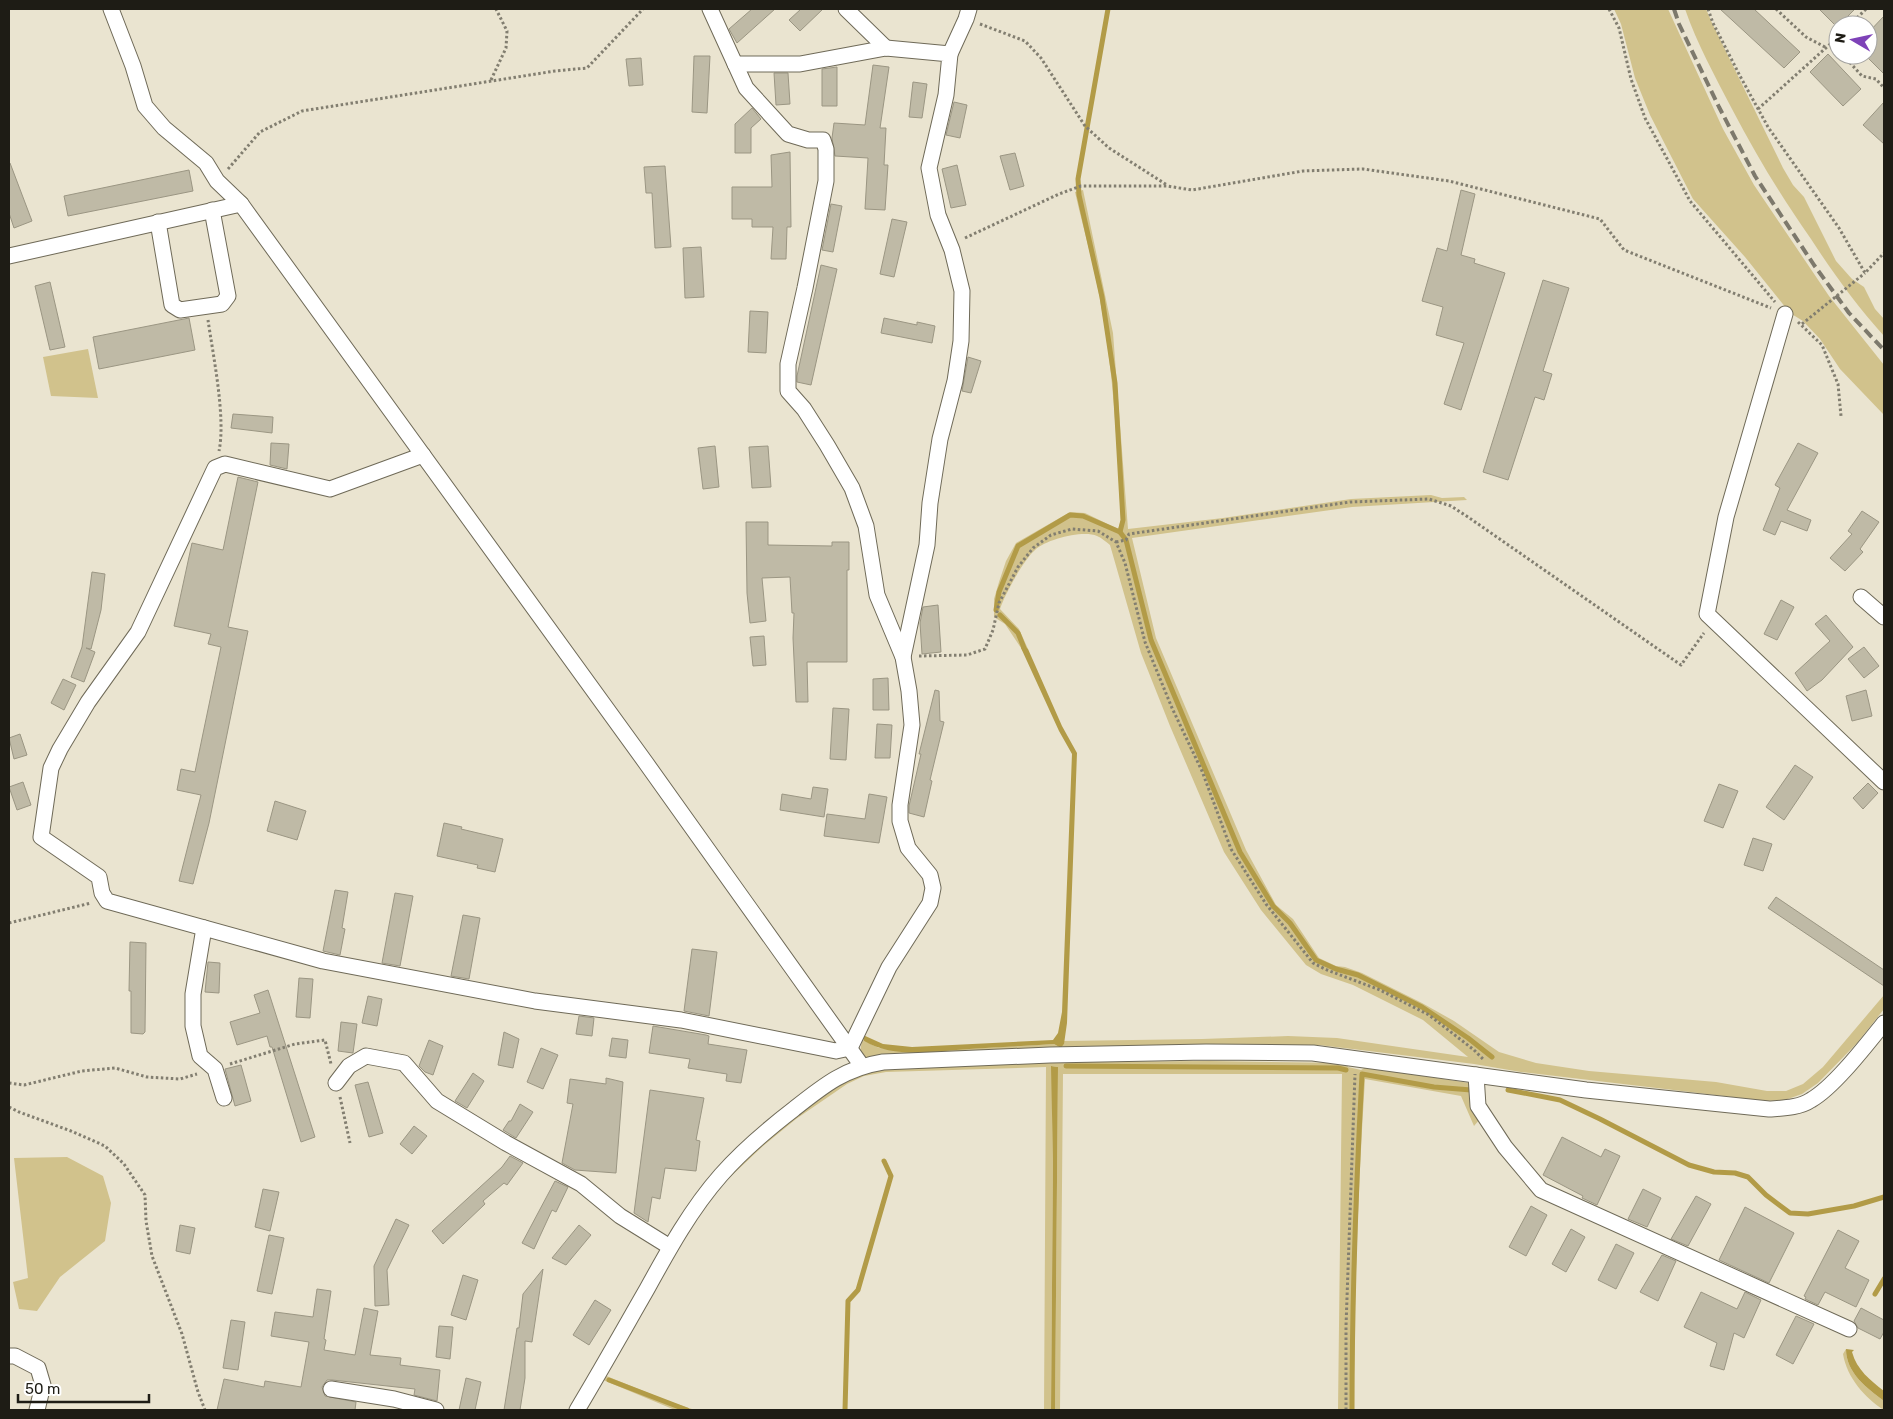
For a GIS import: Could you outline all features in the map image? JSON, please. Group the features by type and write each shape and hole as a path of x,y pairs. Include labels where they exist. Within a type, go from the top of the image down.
{"street":[{"path":"111,9 133,66 145,106 164,128 206,163 217,181 241,204 291,276 423,455 862,1066"},
{"path":"710,9 746,88 788,134 808,140 823,140 826,149 826,181 788,364 788,391 809,416 852,488 866,526 877,595 903,657 909,690 912,725 900,805 900,820 908,848 930,875 932,888 930,903 888,967 850,1048"},
{"path":"846,9 886,48"},
{"path":"903,657 927,546 930,503 937,457 961,341 962,290 952,250 938,215 929,168 946,94 950,54 968,14"},
{"path":"735,64 800,64 886,48 950,54"},
{"path":"9,256 241,204"},
{"path":"158,222 172,305 180,310 222,304 228,296 212,210"},
{"path":"1785,314 1726,517 1707,614 1884,782"},
{"path":"423,455 330,488 225,464 215,468 138,632 88,702 51,768 41,837 100,877 102,893 107,901 323,961 525,999 681,1020 836,1051 850,1048"},
{"path":"1861,597 1884,617"},
{"path":"204,928 193,994 193,1026 200,1056 215,1069 224,1098"},
{"path":"577,1410 670,1247 707,1192 754,1140 839,1076 862,1066 883,1062 1030,1056 1206,1052 1313,1053 1586,1090 1769,1109 1792,1107 1811,1100 1831,1084 1884,1023"},
{"path":"336,1083 348,1066 366,1056 404,1063 437,1101 506,1143 581,1184 620,1216 670,1247"},
{"path":"1476,1075 1478,1106 1504,1147 1541,1190 1849,1329"},
{"path":"9,1356 15,1356 38,1368 43,1385 37,1410"},
{"path":"331,1389 394,1399 436,1410"}],"path":[{"path":"491,81 506,48 507,31 496,9"},
{"path":"217,181 260,132 302,111 555,71 587,68 643,9"},
{"path":"1609,9 1619,28 1631,79 1645,118 1690,201 1785,314"},
{"path":"1708,9 1735,67 1758,109 1839,228 1865,274"},
{"path":"1758,109 1827,48 1806,37 1776,9"},
{"path":"968,14 1025,41 1041,58 1085,126 1109,148 1167,186"},
{"path":"1852,65 1862,76 1876,79 1884,88"},
{"path":"952,250 966,236 1080,186 1167,186 1192,190 1269,175 1303,171 1363,169 1449,181 1600,219 1624,250 1785,314 1802,324 1822,345 1838,384 1841,416"},
{"path":"1802,324 1865,274 1884,253"},
{"path":"206,306 219,401 221,441 215,468"},
{"path":"1116,542 1126,540 1129,534 1350,502 1430,499 1451,506 1681,665 1713,620"},
{"path":"903,657 967,655 985,649 993,630 999,602 1018,567 1033,548 1051,535 1072,529 1098,531 1116,542 1126,563 1144,642 1172,708 1202,771 1231,849 1266,904 1313,963 1380,990 1429,1015 1474,1050 1500,1078"},
{"path":"9,923 80,905 107,901"},
{"path":"1346,1410 1346,1316 1355,1058"},
{"path":"9,1107 105,1146 124,1164 145,1196 146,1221 152,1256 182,1334 205,1410"}],"shaded area":[{"path":"1614,9 1668,9 1723,129 1754,185 1829,296 1884,365 1884,415 1840,369 1820,339 1803,321 1790,313 1745,257 1693,199 1650,115 1635,78 1621,24"},
{"path":"1685,9 1706,9 1783,168 1793,185 1804,197 1836,261 1852,279 1864,287 1875,309 1884,319 1884,336 1837,277 1769,175 1713,72"},
{"path":"1083,190 1113,333 1128,529 1223,518 1351,499 1431,495 1442,498 1464,497 1467,500 1352,507 1132,538 1156,638 1246,850 1276,905 1293,919 1319,958 1336,966 1362,973 1422,1003 1454,1021 1499,1052 1536,1063 1589,1071 1716,1082 1767,1091 1786,1091 1803,1084 1823,1067 1884,995 1884,1009 1857,1043 1818,1083 1802,1094 1785,1100 1766,1101 1521,1072 1474,1064 1319,1045 1255,1045 864,1060 860,1052 863,1035 864,1041 879,1048 930,1051 1054,1044 1061,1048 1064,1041 1288,1036 1337,1038 1468,1057 1423,1020 1353,985 1321,974 1306,965 1261,910 1224,852 1170,726 1141,653 1110,545 1091,534 1074,535 1048,542 1035,550 1025,561 1000,609 1019,629 1028,649 1022,644 1021,648 1005,624 994,617 994,599 999,582 1006,561 1016,543 1070,512 1085,513 1118,529 1121,520 1109,354 1098,286 1075,192"},
{"path":"88,349 98,398 51,396 43,357"},
{"path":"1022,643 1028,649 1062,726 1077,753 1067,1023 1064,1044 1061,1048 1054,1044 929,1052 902,1052 876,1047 864,1041 863,1035 883,1044 912,1047 1053,1040 1058,1033 1062,1012 1072,754 1059,731 1021,648"},
{"path":"1210,1061 1347,1063 1348,1067 1361,1070 1366,1067 1469,1083 1480,1119 1474,1126 1461,1096 1365,1079 1357,1245 1354,1410 1338,1410 1342,1074 1063,1074 1060,1410 1055,1410 1058,1067 1052,1066 1051,1410 1044,1410 1046,1067 886,1072 864,1076 847,1084 796,1119 763,1146 710,1196 678,1247 648,1304 604,1375 695,1410 675,1410 603,1380 587,1410 582,1410 677,1242 713,1188 731,1167 767,1135 837,1084 859,1074 885,1068 1060,1062"},
{"path":"1051,1066 1058,1067 1055,1410 1051,1410 1053,1161"},
{"path":"67,1157 103,1176 111,1203 105,1241 60,1277 37,1311 19,1309 13,1282 28,1278 14,1158"},
{"path":"1846,1349 1847,1358 1854,1373 1884,1401 1884,1410 1870,1400 1858,1387 1848,1371 1843,1354"},
{"path":"1846,1349 1854,1350 1852,1352 1857,1364 1869,1379 1884,1391 1884,1401 1854,1373 1847,1358"}],"building":[{"path":"752,9 775,9 737,43 729,29"},
{"path":"801,9 823,9 800,31 789,20"},
{"path":"1720,9 1754,9 1800,52 1784,68"},
{"path":"1819,9 1855,9 1849,15 1828,15 1828,18"},
{"path":"1884,16 1884,74 1875,65 1878,65 1878,22"},
{"path":"1828,54 1828,65 1838,65 1861,89 1843,106 1810,72"},
{"path":"694,56 710,56 707,113 692,112"},
{"path":"641,58 643,85 629,86 626,59"},
{"path":"873,65 889,67 880,128 886,128 884,165 888,165 885,210 865,209 868,158 835,156 832,138 834,123 865,125"},
{"path":"837,67 837,106 822,106 822,69"},
{"path":"774,73 788,73 790,104 776,105"},
{"path":"913,82 927,84 922,118 909,117"},
{"path":"954,102 967,105 960,138 946,135"},
{"path":"1884,102 1884,144 1863,125"},
{"path":"752,108 761,119 751,128 751,153 735,153 735,124"},
{"path":"790,152 791,227 787,227 786,259 771,259 773,227 752,227 752,219 732,219 732,187 772,187 771,155"},
{"path":"1015,153 1024,186 1010,190 1000,156"},
{"path":"9,163 32,221 14,228 9,213"},
{"path":"957,165 966,205 951,208 942,169"},
{"path":"665,166 671,247 655,248 652,193 646,193 644,167"},
{"path":"189,170 193,191 68,216 64,196"},
{"path":"1461,190 1475,194 1461,255 1475,259 1474,263 1505,273 1461,410 1444,404 1464,343 1436,335 1443,307 1422,301 1437,248 1447,251"},
{"path":"831,204 842,206 833,252 822,250"},
{"path":"892,219 907,222 894,277 880,274"},
{"path":"701,247 704,297 685,298 683,248"},
{"path":"821,265 837,269 811,385 797,382 797,376"},
{"path":"1543,280 1569,288 1543,371 1552,374 1544,400 1535,397 1508,480 1483,472"},
{"path":"50,282 65,347 50,350 35,286"},
{"path":"750,311 768,312 766,353 748,352"},
{"path":"189,318 195,350 99,369 93,337"},
{"path":"884,318 917,325 917,322 935,326 932,343 881,333"},
{"path":"968,357 981,361 971,393 962,391"},
{"path":"233,414 273,417 272,433 231,428"},
{"path":"271,443 289,444 287,469 270,465"},
{"path":"1798,443 1818,453 1787,510 1811,520 1807,531 1781,521 1775,535 1763,530 1780,488 1775,485"},
{"path":"715,446 719,487 703,489 698,448"},
{"path":"768,446 771,487 752,488 749,447"},
{"path":"238,477 258,482 228,627 248,631 209,823 193,884 179,881 201,795 177,790 181,769 195,772 221,647 208,644 211,634 174,626 192,543 223,550"},
{"path":"1862,511 1879,522 1860,549 1863,552 1845,571 1830,558 1852,534 1848,531"},
{"path":"746,522 768,522 768,545 832,546 832,542 849,542 849,570 847,570 847,662 807,662 808,702 796,702 793,638 794,613 792,613 790,577 762,578 766,621 750,623 747,593"},
{"path":"92,572 105,574 101,610 91,649 86,648 95,652 84,682 71,677 82,647"},
{"path":"1781,600 1794,607 1777,640 1764,634"},
{"path":"938,605 941,652 922,654 920,623 923,607"},
{"path":"1826,615 1853,647 1822,680 1807,691 1795,673 1830,641 1815,624"},
{"path":"764,636 766,665 753,666 750,637"},
{"path":"1864,647 1879,666 1864,678 1848,659"},
{"path":"888,678 889,710 873,710 873,679"},
{"path":"63,679 76,685 64,710 51,703"},
{"path":"935,690 939,691 940,721 944,722 930,780 932,781 924,817 909,813 909,806 921,754 919,754"},
{"path":"1866,690 1872,716 1852,721 1846,696"},
{"path":"833,708 849,709 846,760 830,759"},
{"path":"877,724 892,725 890,758 875,758"},
{"path":"20,734 27,755 14,759 9,738"},
{"path":"1795,765 1813,777 1784,820 1766,807"},
{"path":"23,782 31,805 17,810 9,787"},
{"path":"1868,783 1878,793 1863,809 1853,798"},
{"path":"1719,784 1738,791 1723,828 1704,821"},
{"path":"813,787 828,789 824,817 780,810 782,794 811,799"},
{"path":"869,794 887,797 879,843 824,836 827,814 865,819"},
{"path":"275,801 306,811 297,840 267,831"},
{"path":"444,823 503,839 495,872 477,868 478,865 437,856"},
{"path":"1753,838 1772,844 1763,871 1744,865"},
{"path":"335,890 348,892 342,928 345,929 340,955 323,951"},
{"path":"395,893 413,896 400,966 382,963"},
{"path":"1776,897 1884,970 1884,986 1768,908"},
{"path":"463,915 480,918 469,979 451,976"},
{"path":"130,942 146,943 145,1032 143,1034 131,1033 131,991 129,991"},
{"path":"692,949 717,952 709,1016 684,1011"},
{"path":"208,962 220,963 219,993 205,992"},
{"path":"299,978 313,979 310,1018 296,1017"},
{"path":"268,990 315,1137 301,1142 267,1036 237,1045 230,1022 260,1013 254,995"},
{"path":"368,996 382,999 377,1026 362,1023"},
{"path":"579,1016 594,1018 592,1036 576,1034"},
{"path":"341,1022 357,1024 353,1053 338,1051"},
{"path":"653,1026 706,1035 709,1036 708,1044 747,1050 741,1083 726,1081 727,1074 688,1068 690,1059 649,1053"},
{"path":"504,1032 519,1039 513,1068 498,1065"},
{"path":"612,1038 628,1040 626,1058 609,1056"},
{"path":"429,1040 443,1046 433,1075 425,1072 419,1066"},
{"path":"541,1048 558,1055 543,1089 527,1082"},
{"path":"241,1065 251,1101 235,1106 225,1069"},
{"path":"473,1073 484,1081 467,1108 455,1101"},
{"path":"606,1078 623,1082 616,1173 575,1170 562,1163 573,1104 567,1103 570,1079 606,1084"},
{"path":"368,1082 383,1133 369,1137 355,1085"},
{"path":"650,1090 704,1098 696,1140 700,1141 696,1171 665,1168 660,1199 652,1197 648,1222 634,1213"},
{"path":"520,1104 533,1112 516,1138 503,1130 511,1121"},
{"path":"414,1126 427,1136 412,1154 400,1144"},
{"path":"1562,1137 1601,1157 1605,1149 1620,1156 1597,1205 1543,1175"},
{"path":"510,1156 523,1163 507,1185 504,1183 483,1201 485,1204 443,1244 432,1231 502,1167"},
{"path":"555,1181 568,1187 556,1212 552,1210 534,1249 522,1243"},
{"path":"263,1189 279,1192 270,1231 255,1227"},
{"path":"1643,1189 1661,1198 1647,1227 1628,1219"},
{"path":"1696,1196 1711,1204 1688,1246 1671,1239"},
{"path":"1531,1206 1547,1215 1526,1256 1509,1247"},
{"path":"1745,1207 1794,1233 1769,1283 1719,1260"},
{"path":"396,1219 409,1225 387,1270 389,1305 375,1306 374,1266"},
{"path":"180,1225 195,1228 190,1254 176,1251"},
{"path":"579,1225 591,1235 566,1265 552,1258"},
{"path":"1571,1229 1585,1237 1566,1272 1552,1264"},
{"path":"1838,1230 1859,1241 1845,1268 1869,1280 1856,1307 1825,1292 1818,1305 1805,1299 1806,1297 1804,1296"},
{"path":"269,1235 284,1238 272,1294 257,1291"},
{"path":"1616,1244 1634,1253 1616,1289 1598,1280"},
{"path":"1662,1255 1676,1261 1658,1301 1640,1292"},
{"path":"543,1269 532,1342 525,1341 525,1378 520,1410 504,1410 517,1328 519,1328 523,1294"},
{"path":"463,1275 478,1280 466,1320 451,1315"},
{"path":"317,1289 331,1291 324,1350 355,1355 364,1308 378,1311 370,1355 401,1358 400,1365 440,1370 437,1401 414,1395 415,1389 327,1380 322,1387 325,1396 356,1402 355,1410 217,1410 224,1379 264,1387 265,1381 301,1387 309,1342 271,1336 275,1312 313,1317"},
{"path":"1701,1292 1737,1309 1745,1292 1761,1300 1744,1338 1734,1333 1724,1370 1710,1366 1717,1343 1684,1327"},
{"path":"595,1300 611,1310 589,1345 573,1335"},
{"path":"1861,1308 1884,1320 1884,1332 1880,1339 1858,1328 1854,1321"},
{"path":"1796,1316 1814,1324 1793,1364 1776,1355"},
{"path":"231,1320 245,1322 238,1370 223,1368"},
{"path":"439,1326 453,1327 450,1359 436,1357"},
{"path":"466,1378 481,1382 475,1410 459,1410"}],"waterway":[{"path":"1108,9 1078,179 1079,195 1102,297 1115,383 1123,520 1120,532 1126,540 1151,640 1240,852 1273,906 1290,923 1316,960 1336,969 1358,975 1422,1007 1468,1038 1492,1057"},
{"path":"996,610 999,592 1018,546 1070,515 1083,516 1120,532"},
{"path":"1000,615 1018,633 1024,648"},
{"path":"1066,1066 1338,1068 1346,1070"},
{"path":"1352,1410 1355,1242 1362,1074 1434,1087 1471,1090"},
{"path":"1508,1090 1560,1100 1689,1165 1714,1172 1735,1173 1748,1177 1766,1195 1790,1213 1808,1214 1854,1206 1884,1197"},
{"path":"845,1410 848,1301 858,1290 891,1176 884,1161"},
{"path":"1875,1294 1884,1279"},
{"path":"609,1380 687,1410"}],"railway":[{"path":"1674,9 1679,24 1719,107 1755,176 1814,265 1849,313 1884,350"}]}
